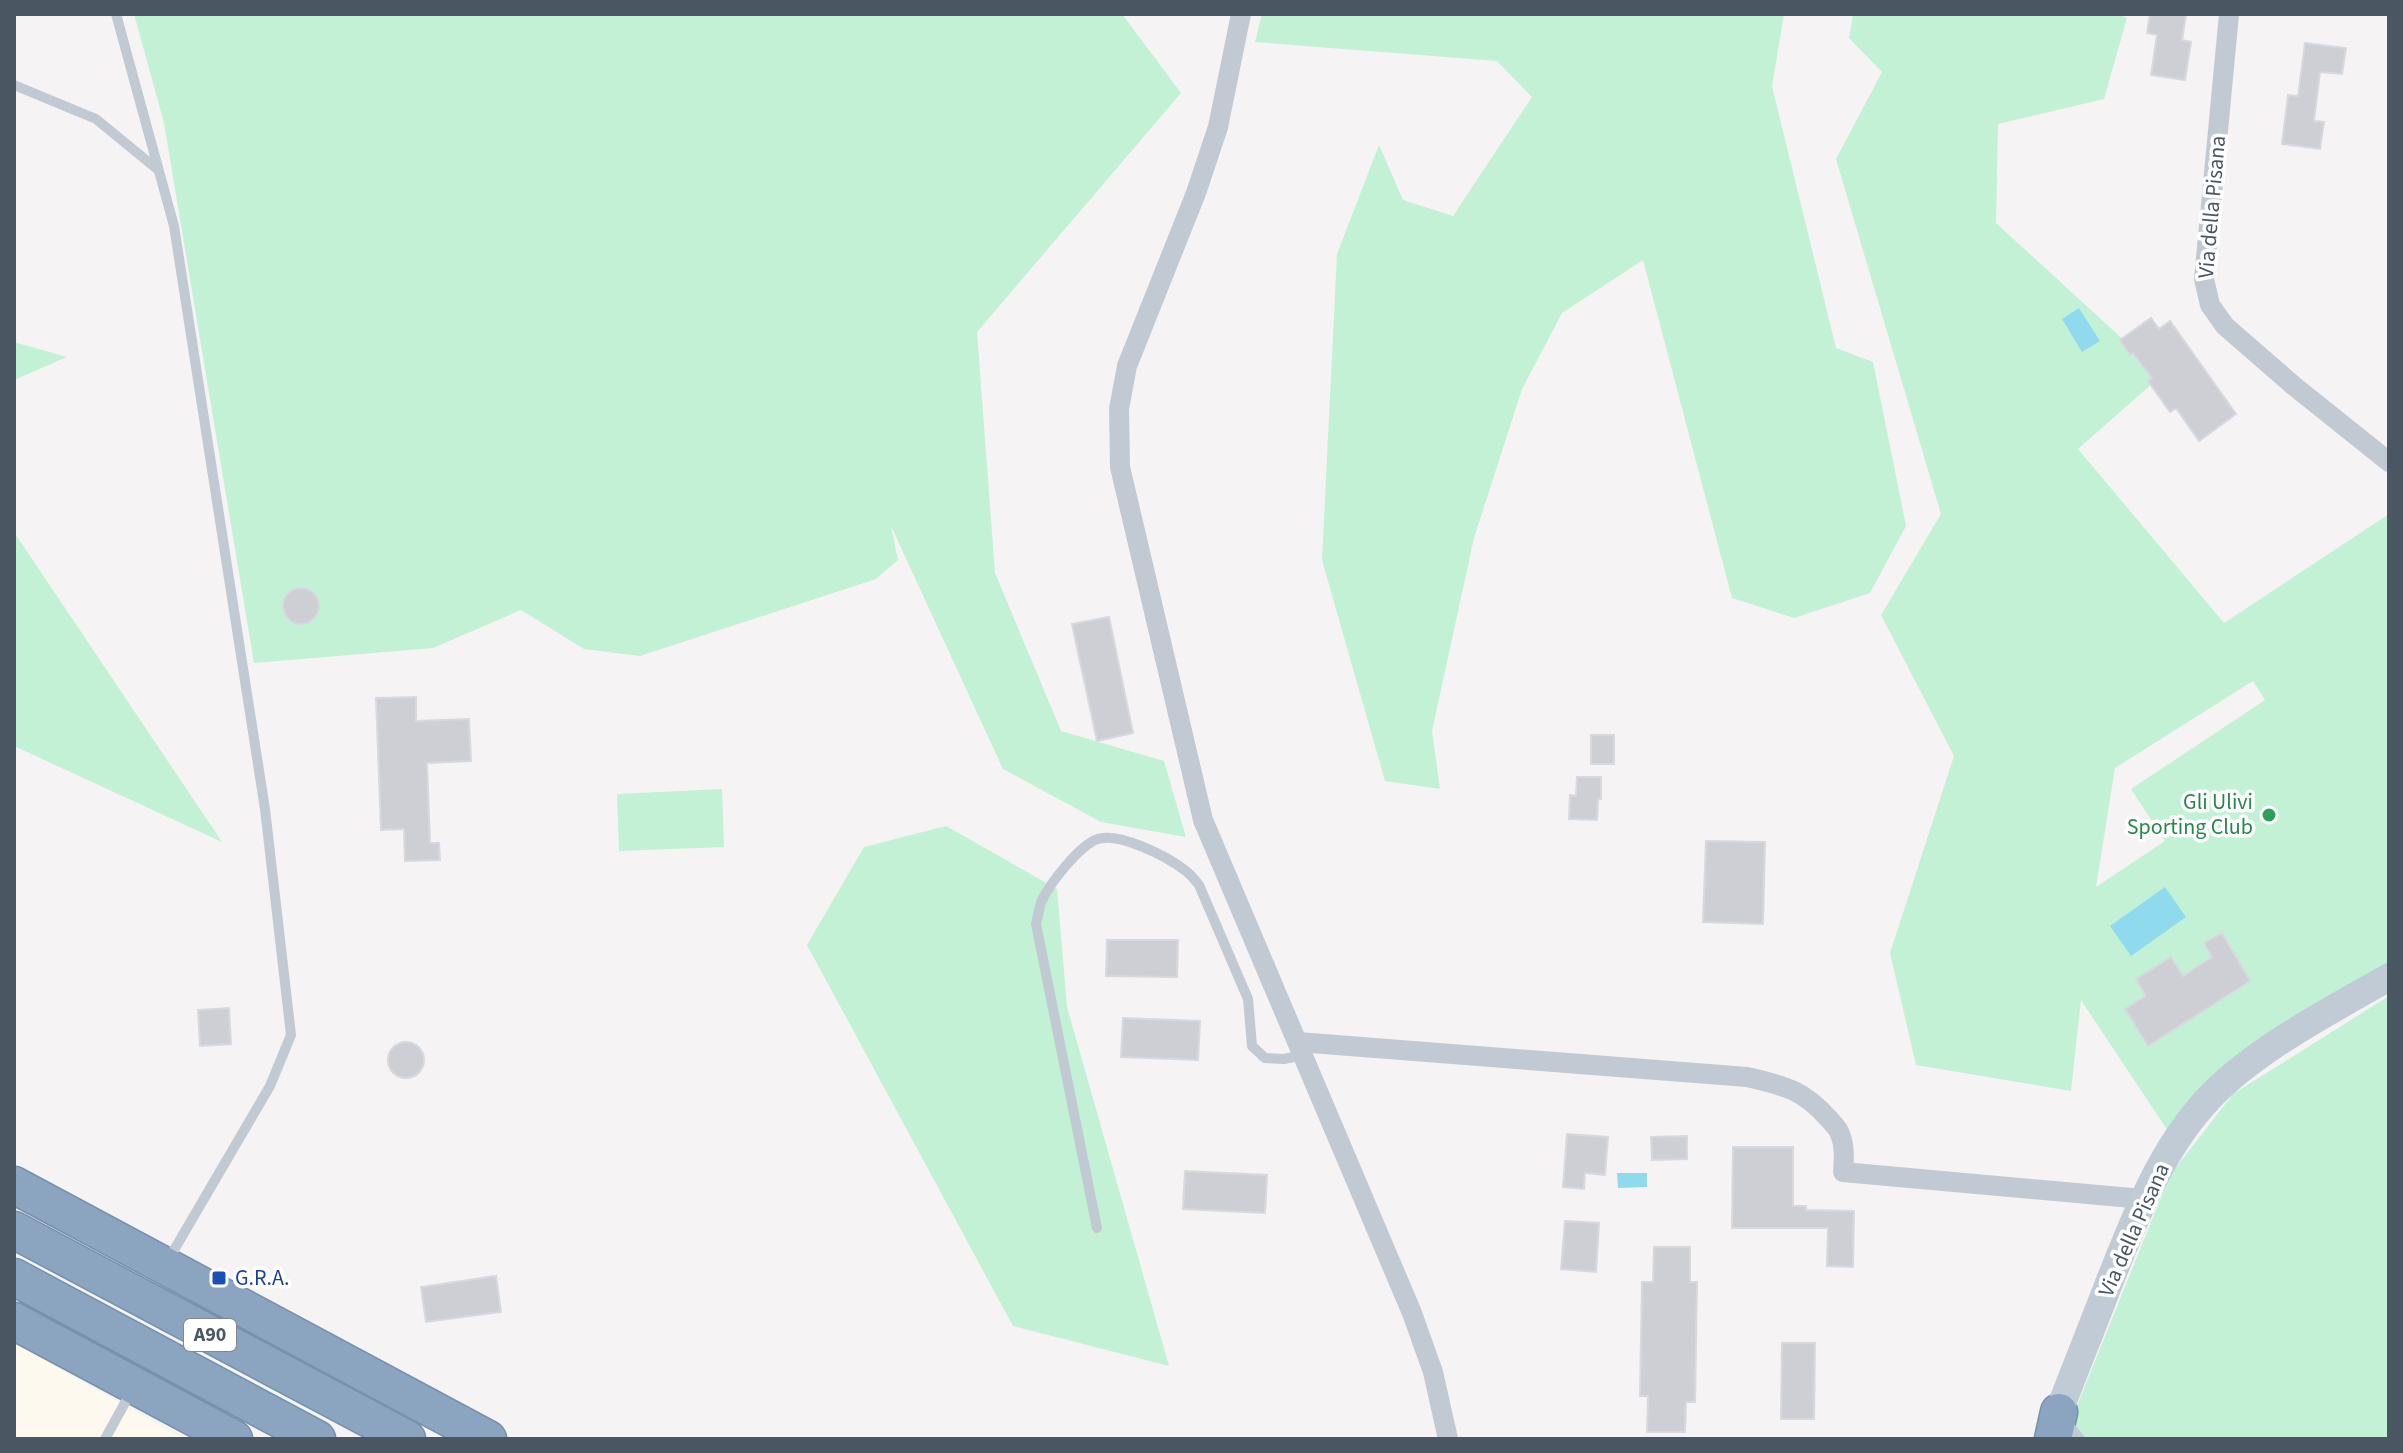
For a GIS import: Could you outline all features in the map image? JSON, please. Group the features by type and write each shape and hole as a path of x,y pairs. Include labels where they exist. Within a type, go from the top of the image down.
{"highway":[{"path":"14,1185 488,1439"},
{"name":"A90","path":"14,1230 407,1439"},
{"name":"A90","path":"14,1277 317,1439"},
{"path":"14,1321 234,1439"}],"main road":[{"name":"Via della Pisana","path":"2060,1432 2143,1199 2193,1117 2220,1088 2268,1050 2389,977"}],"street":[{"path":"1241,14 1218,127 1196,193 1127,366 1119,409 1120,467 1203,820 1412,1313 1433,1372 1448,1439"},
{"name":"Via della Pisana","path":"2229,14 2205,265 2207,299 2225,326 2389,462"},
{"path":"1300,1048 1747,1077 1796,1091 1825,1115 1840,1131 1844,1149 1843,1172 2143,1199"}],"lane":[{"path":"116,14 174,226 263,794 291,1035 270,1086 164,1267"},
{"path":"14,85 96,119 159,171"},
{"path":"1097,1228 1036,924 1042,900 1059,874 1080,853 1096,840 1115,837 1148,849 1186,871 1199,885 1248,999 1252,1046 1265,1058 1284,1059 1300,1048"},
{"path":"105,1439 135,1385"}],"shaded area":[{"path":"14,1343 184,1439 14,1439"}],"green space":[{"path":"134,14 1122,14 1181,93 977,332 995,573 1061,731 1164,761 1186,837 1101,822 1003,769 891,526 898,560 876,579 640,656 584,649 521,610 433,648 254,663 164,123"},
{"path":"1262,14 1784,14 1772,86 1836,348 1873,362 1906,526 1870,593 1794,618 1732,598 1643,260 1562,313 1522,389 1474,538 1432,731 1440,789 1385,781 1322,560 1337,254 1379,145 1403,200 1453,216 1532,97 1497,61 1255,42"},
{"path":"1853,14 2118,14 2127,18 2104,99 1998,124 1996,223 2162,375 2078,449 2224,623 2389,514 2389,985 2168,1131 2081,1000 2071,1091 1916,1065 1890,953 1954,756 1881,615 1941,514 1836,159 1882,72 1849,38","holes":["2253,681 2265,700 2131,789 2165,841 2096,887 2115,768"]},
{"path":"14,342 67,357 14,380"},
{"path":"14,532 222,842 14,746"},
{"path":"722,789 724,847 619,851 617,794"},
{"path":"946,826 1057,889 1067,1007 1169,1366 1013,1326 807,945 864,847"},
{"path":"2389,996 2389,1439 2066,1439 2170,1175 2233,1094"}],"water":[{"path":"2079,308 2100,341 2082,352 2062,319"},
{"path":"2165,887 2186,917 2131,956 2110,926"},
{"path":"1617,1173 1647,1173 1647,1187 1618,1188"}],"building":[{"path":"2150,14 2186,14 2182,40 2191,42 2185,80 2151,75 2157,35 2147,33"},
{"path":"2305,43 2346,48 2342,74 2320,72 2314,121 2324,122 2320,149 2282,144 2288,95 2298,96"},
{"path":"2151,318 2159,329 2170,321 2236,414 2199,441 2176,408 2170,412 2148,381 2152,378 2120,340"},
{"path":"301,588 313,594 319,606 313,618 301,624 289,618 283,606 289,594"},
{"path":"1109,617 1133,733 1097,741 1072,624"},
{"path":"416,697 416,721 469,719 471,761 427,763 430,843 439,843 440,860 405,861 404,829 381,830 376,698"},
{"path":"1591,735 1614,735 1614,764 1591,764"},
{"path":"1577,777 1601,777 1597,820 1569,819 1570,795 1576,796"},
{"path":"1706,841 1765,842 1763,924 1703,922"},
{"path":"2222,933 2250,981 2148,1046 2125,1009 2146,996 2136,979 2171,957 2183,976 2212,957 2204,943"},
{"path":"1107,940 1178,940 1177,977 1106,976"},
{"path":"229,1008 231,1044 200,1046 198,1010"},
{"path":"1123,1018 1200,1021 1198,1060 1121,1057"},
{"path":"406,1042 419,1047 424,1060 419,1073 406,1078 393,1073 388,1060 393,1047"},
{"path":"1567,1134 1608,1137 1605,1175 1585,1173 1584,1189 1563,1187"},
{"path":"1687,1136 1687,1159 1652,1160 1651,1137"},
{"path":"1733,1147 1793,1147 1793,1206 1806,1206 1806,1210 1854,1211 1853,1267 1827,1266 1828,1228 1732,1228"},
{"path":"1185,1171 1267,1175 1265,1213 1183,1209"},
{"path":"1565,1221 1599,1223 1596,1272 1561,1269"},
{"path":"1654,1247 1690,1247 1690,1282 1697,1282 1695,1402 1686,1402 1685,1432 1647,1432 1648,1396 1640,1396 1642,1282 1653,1282"},
{"path":"496,1276 501,1312 426,1322 421,1287"},
{"path":"1782,1343 1815,1343 1814,1419 1781,1419"}],"place":[{"name":"Gli Ulivi Sporting Club","path":"2269,815"},
{"name":"G.R.A.","path":"219,1278"}]}
